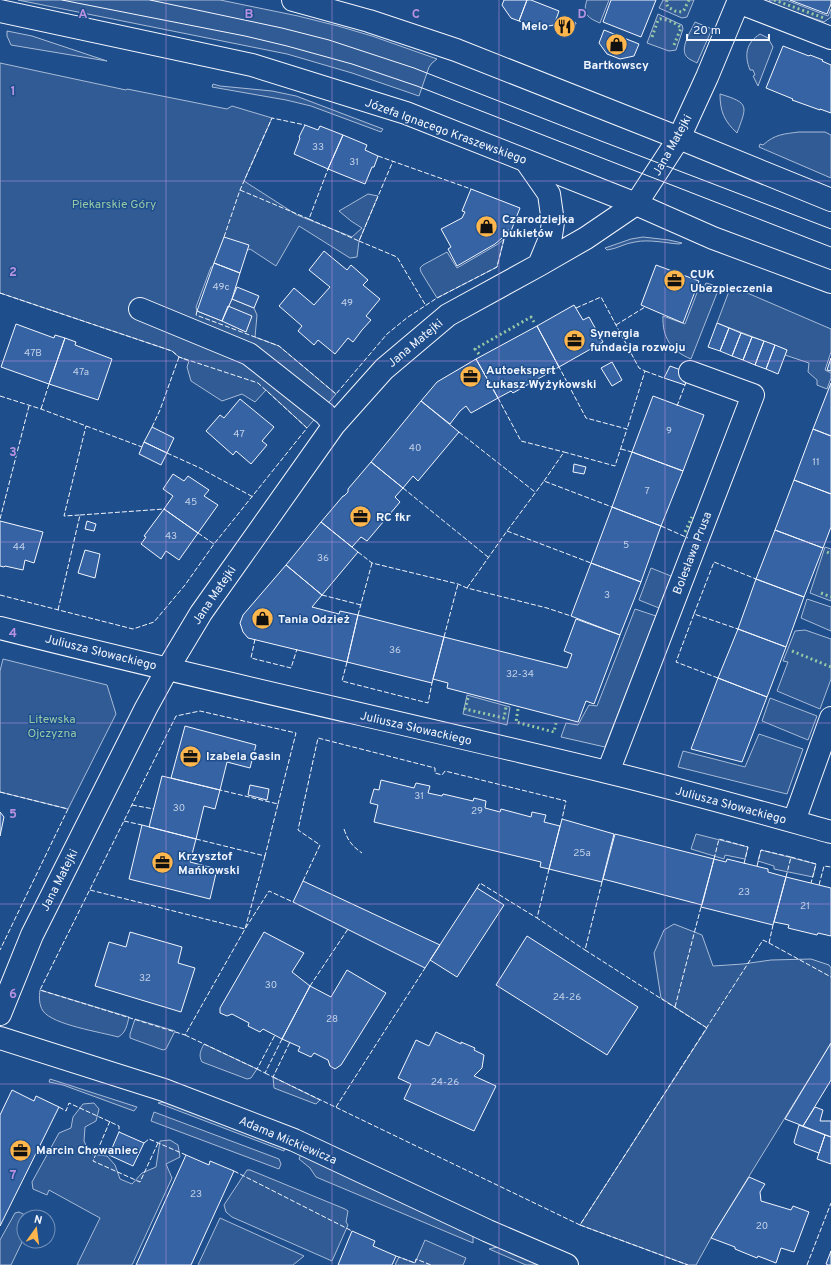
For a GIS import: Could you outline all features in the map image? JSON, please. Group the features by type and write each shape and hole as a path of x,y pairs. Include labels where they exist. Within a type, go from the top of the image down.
{"street":[{"path":"293,0 369,21 456,50 831,200"},
{"path":"739,1 831,38"},
{"name":"Jana Matejki","path":"0,1014 32,935 146,708 168,668 201,613 334,425 384,369 448,315 586,238 636,204 679,138 739,1"},
{"name":"Józefa Ignacego Kraszewskiego","path":"0,11 252,65 406,114 636,204 713,238 831,282"},
{"path":"526,161 548,194 553,222 551,236 540,265"},
{"path":"140,309 249,354 325,414 334,425"},
{"name":"Bolesława Prusa","path":"608,772 752,395 690,372"},
{"name":"Juliusza Słowackiego","path":"0,628 292,699 608,772 831,832"},
{"path":"794,821 831,718"},
{"name":"Adama Mickiewicza","path":"0,1038 164,1090 294,1140 488,1231 567,1265"}],"green space":[{"path":"18,0 220,0 338,26 372,36 437,59 429,67 419,96 352,73 287,54"},
{"path":"587,0 609,0 600,23 587,15 585,9"},
{"path":"663,0 694,0 687,17 682,18 659,8"},
{"path":"769,0 786,0 828,16 831,9 831,17 824,22 772,4"},
{"path":"658,14 682,25 683,29 676,50 669,51 647,43"},
{"path":"695,22 712,29 697,63 685,55 684,50 686,40"},
{"path":"7,31 32,36 107,61 11,45 7,36"},
{"path":"760,34 768,38 773,47 758,86 753,76 755,75 753,70 750,70 748,65 747,54 749,45"},
{"name":"Piekarskie Góry","path":"0,63 126,90 227,109 232,106 272,118 244,181 297,215 352,237 362,228 339,211 368,194 378,196 359,241 357,257 350,258 299,226 276,266 250,249 211,267 196,307 197,311 222,321 232,299 254,308 257,315 255,337 279,346 336,394 307,428 266,390 255,402 242,394 222,401 191,381 187,367 189,361 179,357 172,351 0,293"},
{"path":"213,84 272,91 296,96 383,129 381,132 311,106 212,87"},
{"path":"720,94 737,100 744,107 743,117 737,133 726,120 722,111"},
{"path":"799,132 825,132 831,135 831,178 759,147 760,144 763,145 767,141 784,134"},
{"path":"643,237 682,243 640,241 607,250 605,248 631,239"},
{"path":"504,239 497,267 437,298 421,272 420,268 423,265 447,252 457,268"},
{"path":"706,283 713,285 717,293 691,359 678,352 669,342 664,330 663,316 685,324 700,285 704,287"},
{"path":"731,286 831,329 831,352 825,370 831,373 831,378 827,389 817,385 817,380 808,372 809,363 785,355 787,350 717,323"},
{"path":"825,547 831,549 831,601 810,593"},
{"path":"651,568 671,576 659,608 639,600"},
{"path":"807,599 831,607 831,631 801,618"},
{"path":"635,609 656,616 605,747 561,737 566,723 578,725 589,705 597,706"},
{"path":"805,630 831,639 831,679 820,709 777,691 788,662 783,661 795,631"},
{"name":"Litewska Ojczyzna","path":"3,659 107,685 116,714 68,809 0,792 0,671"},
{"path":"467,695 510,707 507,725 463,714"},
{"path":"770,698 817,716 808,740 762,721"},
{"path":"759,734 803,749 787,794 678,767 683,751 745,767"},
{"path":"696,834 748,847 745,859 725,855 724,859 691,849"},
{"path":"761,850 816,864 813,877 774,869 774,866 758,861"},
{"path":"674,924 702,935 713,966 771,960 811,959 829,965 831,968 831,1043 711,1238 696,1265 688,1265 580,1225 707,1028 661,998 654,953 664,930"},
{"path":"40,990 129,1017 126,1028 118,1037 57,1020 48,1016 43,1011 39,995"},
{"path":"135,1019 175,1031 166,1049 163,1050 130,1038"},
{"path":"204,1044 257,1069 251,1078 247,1079 202,1062 200,1055"},
{"path":"273,1077 320,1100 316,1104 274,1088"},
{"path":"50,1079 137,1107 134,1111 63,1085 49,1082"},
{"path":"162,1102 201,1114 285,1147 284,1151 158,1103"},
{"path":"94,1103 99,1109 96,1121 85,1127 84,1141 90,1154 107,1156 115,1165 120,1179 132,1184 142,1173 156,1167 160,1141 170,1140 178,1145 180,1157 166,1164 172,1178 132,1265 77,1265 100,1218 49,1190 47,1195 33,1189 32,1182 59,1133 71,1128 73,1117 83,1104"},
{"path":"154,1112 279,1159 281,1164 279,1169 151,1121"},
{"path":"301,1154 473,1235 473,1243 316,1177 310,1168 299,1159"},
{"path":"247,1170 348,1211 346,1222 348,1225 332,1261 232,1217 226,1212 224,1205"},
{"path":"15,1213 16,1249 19,1249 11,1265 0,1265 0,1240"},
{"path":"220,1218 304,1256 293,1265 198,1265"},
{"path":"425,1240 466,1258 463,1265 395,1265 399,1257 415,1263"},
{"path":"497,1247 539,1265 526,1265 489,1249"}],"building":[{"path":"504,0 527,0 519,21 511,18 506,11 502,5"},
{"path":"527,0 531,0 559,11 554,25 538,28 519,21"},
{"path":"611,0 656,0 641,37 603,22"},
{"path":"790,0 831,0 831,4 827,14"},
{"path":"568,19 576,23 571,35 563,32"},
{"path":"604,30 639,44 634,56 620,59 607,54 599,43"},
{"path":"783,46 823,60 822,61 831,65 831,113 792,100 793,99 766,88"},
{"path":"305,125 318,130 320,126 343,135 328,169 294,154 300,138 299,137"},
{"path":"343,135 367,145 365,150 378,156 365,184 328,169"},
{"path":"471,189 520,208 511,231 508,230 495,244 457,266 448,249 451,247 441,229 462,218 465,212 462,211"},
{"path":"224,237 249,245 240,273 214,263"},
{"path":"324,251 347,270 351,265 368,280 363,285 380,299 366,316 371,320 353,342 348,338 335,354 318,340 314,345 298,331 302,326 279,306 294,288 314,305 330,287 309,270"},
{"path":"214,263 240,273 232,299 222,321 197,311"},
{"path":"656,265 699,281 683,323 641,305"},
{"path":"237,287 259,296 254,308 232,299"},
{"path":"574,305 583,320 589,317 603,342 559,367 537,326"},
{"path":"228,306 252,316 246,332 222,321"},
{"path":"717,323 729,328 720,351 708,347"},
{"path":"16,324 54,338 55,335 65,338 49,384 1,367"},
{"path":"537,326 559,367 513,393 511,391 498,398 476,359"},
{"path":"729,328 741,333 732,356 720,351"},
{"path":"741,333 752,337 743,360 732,356"},
{"path":"752,337 764,341 755,365 743,360"},
{"path":"65,338 76,342 75,345 112,359 98,400 49,384"},
{"path":"764,341 775,345 766,369 755,365"},
{"path":"775,345 787,350 778,374 766,369"},
{"path":"831,358 831,371 827,370"},
{"path":"476,359 498,398 471,413 466,406 450,424 421,401 437,382"},
{"path":"612,362 622,380 612,386 601,368"},
{"path":"670,366 689,373 685,385 664,378"},
{"path":"831,383 831,436 813,429"},
{"path":"653,396 704,415 683,471 632,452"},
{"path":"240,399 274,427 262,441 267,445 251,464 236,451 233,455 206,431 220,415 224,418"},
{"path":"421,401 459,432 418,481 413,476 403,488 371,462"},
{"path":"152,427 174,438 167,453 144,442"},
{"path":"813,429 831,436 831,494 794,480"},
{"path":"144,442 167,453 161,465 139,454"},
{"path":"632,452 683,471 661,526 612,507"},
{"path":"371,462 403,488 395,497 400,502 367,541 361,537 352,547 321,522 348,492 348,489"},
{"path":"574,464 586,467 584,474 573,472"},
{"path":"173,474 184,481 188,476 209,490 204,496 218,505 198,533 164,509 173,496 163,489"},
{"path":"794,480 831,494 831,527 823,548 775,530"},
{"path":"612,507 661,526 641,582 591,563"},
{"path":"164,509 198,533 179,560 166,551 161,559 141,544 146,537 144,536"},
{"path":"0,521 43,532 34,563 25,560 23,570 0,566"},
{"path":"87,521 96,524 94,531 85,529"},
{"path":"321,522 358,552 322,595 286,565"},
{"path":"775,530 823,548 804,597 756,579"},
{"path":"85,550 100,554 95,578 78,573"},
{"path":"591,563 641,582 620,635 571,616"},
{"path":"286,565 322,595 312,607 339,614 340,611 358,615 347,662 248,638 243,632 240,623 243,615"},
{"path":"756,579 804,597 786,647 738,629"},
{"path":"358,615 444,637 432,683 347,662"},
{"path":"576,619 620,635 594,704 586,701 578,722 447,688 448,683 433,679 444,637 567,668 572,654 564,651"},
{"path":"738,629 786,647 767,697 718,678"},
{"path":"718,678 767,697 742,762 691,749"},
{"path":"185,726 256,745 250,768 227,762 220,790 171,778"},
{"path":"162,776 220,790 215,809 204,806 196,839 149,827"},
{"path":"381,780 414,788 416,783 430,786 428,793 442,796 443,794 473,801 474,798 486,801 485,808 500,812 501,809 531,817 532,812 546,815 544,822 560,826 549,869 540,867 541,862 374,822 378,805 370,803 374,789 379,790"},
{"path":"250,785 269,789 267,800 248,795"},
{"path":"0,812 4,817 0,836"},
{"path":"562,819 614,834 602,882 549,869"},
{"path":"142,825 196,839 190,862 217,869 210,899 129,879"},
{"path":"615,834 714,859 702,905 603,879"},
{"path":"714,859 726,862 727,859 768,869 768,872 786,877 773,925 701,907"},
{"path":"786,877 831,888 831,936 818,933 817,935 788,928 789,925 774,922"},
{"path":"303,881 440,945 425,968 293,902"},
{"path":"477,888 504,905 457,977 430,960"},
{"path":"130,932 182,947 178,963 195,968 181,1012 95,986 109,942 126,947"},
{"path":"264,932 304,953 292,972 310,986 282,1039 263,1029 260,1032 248,1026 249,1023 232,1014 227,1016 220,1013 220,1008"},
{"path":"527,936 638,1007 607,1055 496,985"},
{"path":"347,970 386,993 341,1065 335,1069 330,1066 328,1060 314,1053 311,1057 298,1051 300,1047 282,1039 310,986 331,997"},
{"path":"436,1032 461,1044 461,1042 475,1048 474,1050 484,1055 482,1068 474,1076 496,1086 474,1131 404,1099 411,1084 398,1078 416,1040 429,1046"},
{"path":"831,1043 831,1080 803,1126 785,1119"},
{"path":"12,1090 34,1101 36,1096 59,1107 0,1226 0,1115"},
{"path":"815,1107 823,1110 820,1121 831,1121 831,1137 803,1126"},
{"path":"799,1125 825,1135 819,1153 795,1144 794,1142"},
{"path":"119,1132 144,1143 133,1166 109,1155"},
{"path":"825,1135 831,1137 831,1164 817,1159"},
{"path":"186,1155 209,1165 210,1161 234,1171 191,1265 136,1265"},
{"path":"749,1177 765,1184 760,1192 761,1201 791,1210 793,1206 809,1212 794,1252 781,1248 776,1263 758,1256 757,1258 735,1249 735,1247 711,1238"},
{"path":"352,1231 375,1241 373,1246 396,1256 392,1265 338,1265"},
{"path":"831,1251 831,1265 828,1265 826,1264"}],"tram line":[{"path":"62,0 245,36 352,64 417,86 831,247"},
{"path":"150,0 282,28 329,40 414,68 831,229"}],"hedge":[{"path":"667,0 666,3 668,7 675,11 682,12 689,0"},
{"path":"774,0 824,18"},
{"path":"652,37 658,20 663,19 677,24 681,28 674,45"},
{"path":"479,354 475,349 531,317 534,322"},
{"path":"685,532 692,517"},
{"path":"827,552 831,554"},
{"path":"821,593 831,597"},
{"path":"792,651 831,667"},
{"path":"468,698 465,709 504,718 506,707"},
{"path":"518,709 516,722 554,732 556,723"}],"fence":[{"path":"224,237 240,190 272,118 305,125"},
{"path":"378,156 471,189"},
{"path":"309,219 359,241 393,161"},
{"path":"240,190 309,219 328,169"},
{"path":"197,311 196,315 279,346 336,394 387,334 408,317 437,298 497,267 504,239 502,238"},
{"path":"359,241 397,257 426,306"},
{"path":"0,293 172,351 179,357 258,383 307,428 214,544 185,585 154,622 133,629 0,595"},
{"path":"576,308 601,297 639,368 645,371 627,429"},
{"path":"616,325 645,307"},
{"path":"152,427 160,410 179,357"},
{"path":"544,481 564,452 615,466 627,429 586,418 559,367"},
{"path":"645,371 664,378"},
{"path":"41,409 49,384"},
{"path":"677,406 685,385"},
{"path":"0,396 41,409 142,447"},
{"path":"498,398 521,441 564,452"},
{"path":"0,519 29,406"},
{"path":"58,610 80,515 64,516 86,426"},
{"path":"459,432 535,492"},
{"path":"621,449 632,452"},
{"path":"167,453 200,468 253,497"},
{"path":"467,588 544,481 612,507"},
{"path":"403,488 488,557"},
{"path":"80,515 164,509"},
{"path":"661,526 688,538"},
{"path":"507,531 591,563"},
{"path":"198,533 214,544"},
{"path":"358,552 372,563 458,584 467,588 547,608 571,616"},
{"path":"694,614 714,562 756,579"},
{"path":"358,615 372,563"},
{"path":"444,637 458,584"},
{"path":"322,595 361,605"},
{"path":"718,678 676,662 694,614 738,629"},
{"path":"255,639 251,658 291,668 297,649"},
{"path":"347,662 342,681 428,703 432,683"},
{"path":"265,856 245,929 185,1035 40,990 176,716 200,711 296,733 278,804"},
{"path":"303,881 320,845 298,830 318,738 435,768 435,773 442,775 445,771 566,801 562,819"},
{"path":"196,839 265,856 278,804 220,790"},
{"path":"0,792 68,809 0,950"},
{"path":"132,805 154,809"},
{"path":"124,821 142,825"},
{"path":"344,829 351,843 362,853"},
{"path":"714,859 719,839 748,847 744,864"},
{"path":"757,866 761,850 791,857 786,877"},
{"path":"791,857 816,864 811,883"},
{"path":"819,885 824,866 831,867"},
{"path":"549,869 537,918 585,950"},
{"path":"602,882 585,950 707,1028"},
{"path":"477,888 480,883 537,918"},
{"path":"90,890 245,929 269,891 293,902"},
{"path":"675,1007 701,907"},
{"path":"273,1077 580,1225 763,940 769,943 773,925"},
{"path":"310,986 348,929"},
{"path":"769,943 831,977"},
{"path":"336,1107 425,968"},
{"path":"185,1035 257,1069 275,1035"},
{"path":"257,1069 265,1073 282,1039"},
{"path":"265,1073 273,1077 290,1042"},
{"path":"59,1107 66,1111 69,1103 119,1126 119,1132"},
{"path":"110,1121 93,1161 140,1182 158,1143"},
{"path":"144,1143 149,1139 186,1155"},
{"path":"234,1171 352,1231"},
{"path":"807,1265 831,1203"},
{"path":"580,1225 688,1265"},
{"path":"396,1256 415,1263 416,1259 431,1265"}],"place":[{"name":"Melo","path":"564,26"},
{"name":"Bartkowscy","path":"616,44"},
{"name":"Czarodziejka bukietów","path":"486,226"},
{"name":"CUK Ubezpieczenia","path":"675,281"},
{"name":"Synergia fundacja rozwoju","path":"574,340"},
{"name":"Autoekspert Łukasz Wyżykowski","path":"471,377"},
{"name":"RC fkr","path":"361,517"},
{"name":"Tania Odzież","path":"263,619"},
{"name":"Izabela Gasin","path":"191,756"},
{"name":"Krzysztof Mańkowski","path":"162,863"},
{"name":"Marcin Chowaniec","path":"21,1150"}]}
